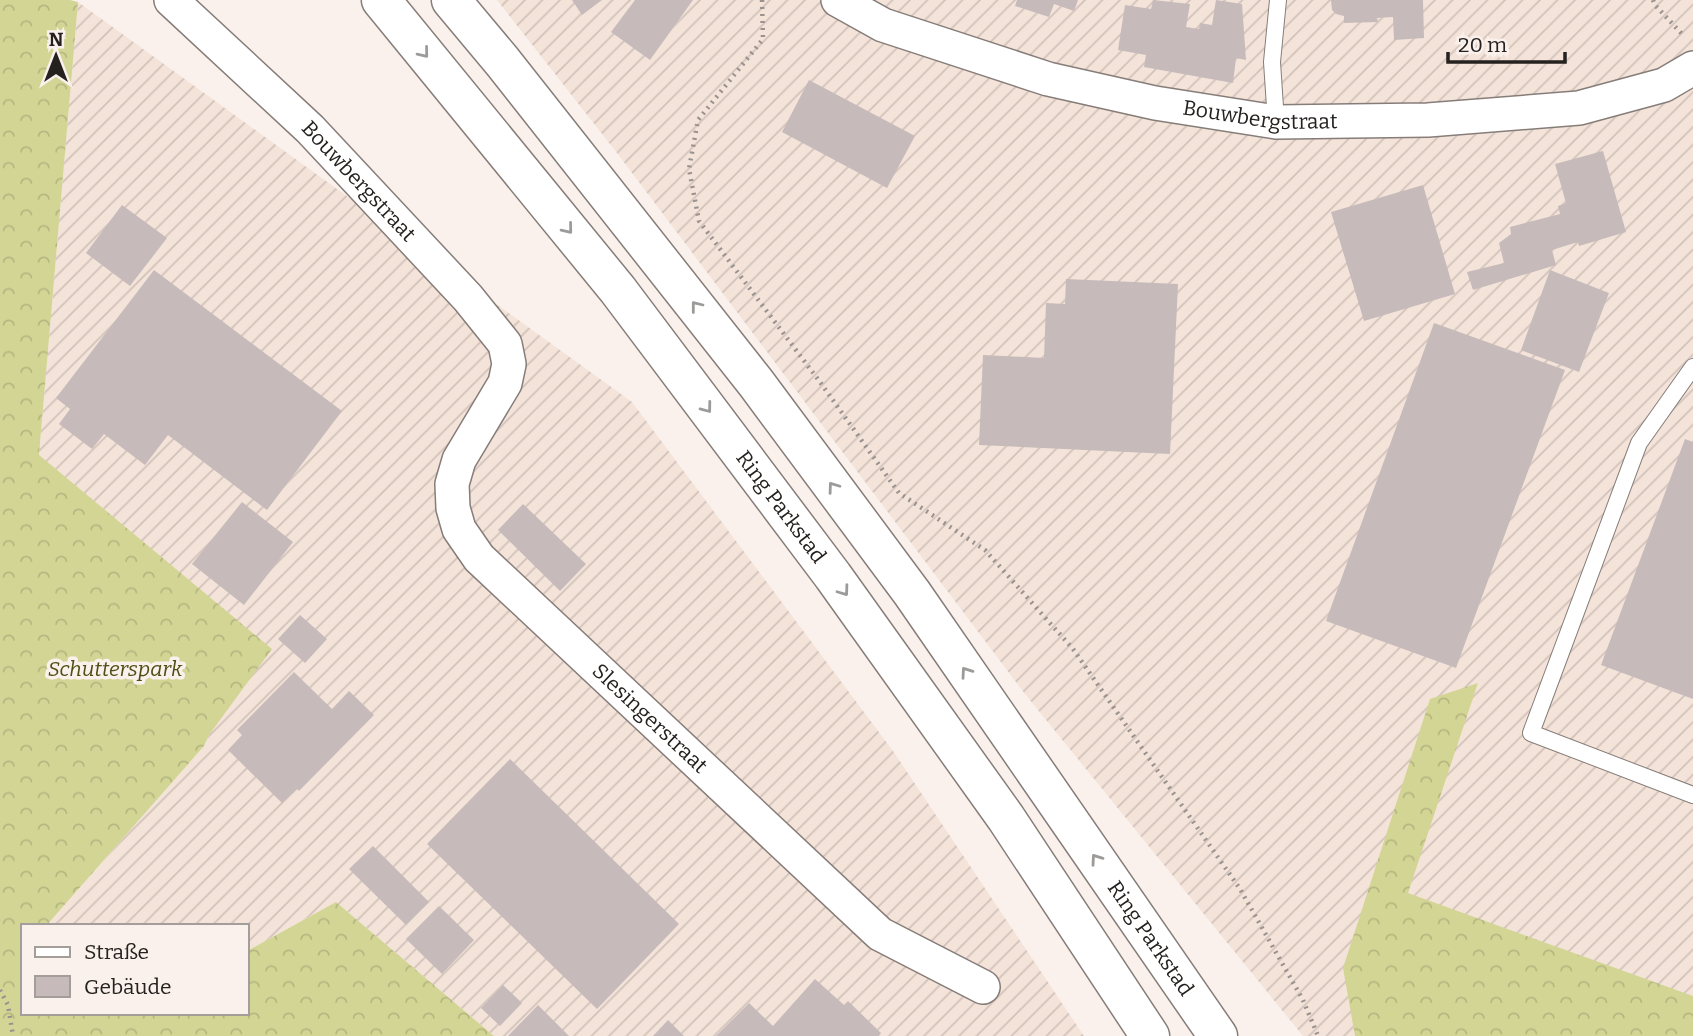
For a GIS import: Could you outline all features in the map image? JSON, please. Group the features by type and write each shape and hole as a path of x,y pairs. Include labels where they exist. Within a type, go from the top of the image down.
{"highway":[{"name":"Ring Parkstad","path":"381,0 618,290 833,576 1006,818 1150,1036"},
{"name":"Ring Parkstad","path":"451,0 511,72 781,416 912,593 1218,1036"}],"street":[{"name":"Bouwbergstraat","path":"171,0 310,129 468,298 505,344 509,364 505,383"},
{"name":"Bouwbergstraat","path":"838,0 883,24 1048,79 1155,103 1276,122 1428,120 1578,108 1664,85 1689,53"},
{"name":"Slesingerstraat","path":"505,383 459,460 452,484 453,508 459,529 479,558 880,934 983,987"}],"lane":[{"path":"1276,122 1272,62 1278,0"},
{"path":"1693,367 1639,443 1531,733 1693,795"}],"path":[{"path":"762,0 763,39 698,120 689,169 699,221 820,382 899,493 985,550 1073,649 1240,889 1303,1000 1318,1036"},
{"path":"1660,0 1654,3 1689,53"},
{"path":"0,990 8,1005 13,1036"}],"shaded area":[{"path":"497,0 1693,0 1693,1036 1303,1036 1025,694 617,153"},
{"path":"78,2 632,402 893,751 1084,1036 494,1036 336,902 248,950 248,924 48,924 204,746 209,735 39,455"}],"green space":[{"name":"Schutterspark","path":"0,0 70,0 78,2 39,455 272,649 209,735 204,746 48,924 21,924 21,1015 248,1015 248,950 336,902 494,1036 0,1036"},
{"path":"1478,683 1408,893 1693,996 1693,1036 1355,1036 1343,968 1430,699"}],"building":[{"path":"572,0 602,0 582,15"},
{"path":"635,0 693,0 650,60 611,32"},
{"path":"1017,0 1078,0 1074,11 1054,4 1049,17 1015,6"},
{"path":"1153,0 1190,4 1186,27 1199,29 1200,23 1212,25 1216,0 1242,4 1246,60 1236,58 1233,83 1144,67 1146,55 1118,50 1125,5 1151,9"},
{"path":"1331,0 1423,0 1424,38 1394,40 1393,17 1377,18 1378,22 1344,23 1344,16 1332,10"},
{"path":"809,80 915,136 887,188 782,132"},
{"path":"1603,151 1626,232 1579,246 1578,242 1552,250 1556,265 1473,290 1467,272 1504,263 1499,243 1511,234 1510,227 1560,214 1558,206 1566,203 1555,164"},
{"path":"1423,185 1455,294 1364,321 1331,212"},
{"path":"122,205 167,238 130,286 86,253"},
{"path":"154,270 342,411 267,510 168,435 145,465 104,434 92,449 59,424 70,409 56,398"},
{"path":"1550,270 1609,293 1579,372 1521,350"},
{"path":"1066,279 1178,284 1170,454 979,445 983,355 1044,358 1046,303 1065,304"},
{"path":"1434,323 1565,370 1456,668 1326,621"},
{"path":"1685,439 1693,442 1693,699 1601,665"},
{"path":"242,502 293,542 244,605 192,564"},
{"path":"523,504 586,564 560,591 498,530"},
{"path":"300,615 327,639 305,663 278,639"},
{"path":"294,672 332,709 349,691 374,715 299,791 297,789 282,803 228,750 242,735 237,730"},
{"path":"510,759 679,924 597,1009 427,844"},
{"path":"373,846 429,902 406,925 349,869"},
{"path":"439,906 474,940 442,974 406,939"},
{"path":"815,979 844,1005 848,1001 881,1033 879,1036 716,1036 749,1003 773,1026"},
{"path":"503,985 522,1003 500,1026 481,1008"},
{"path":"538,1005 569,1036 508,1036"},
{"path":"668,1020 684,1036 653,1036"}]}
